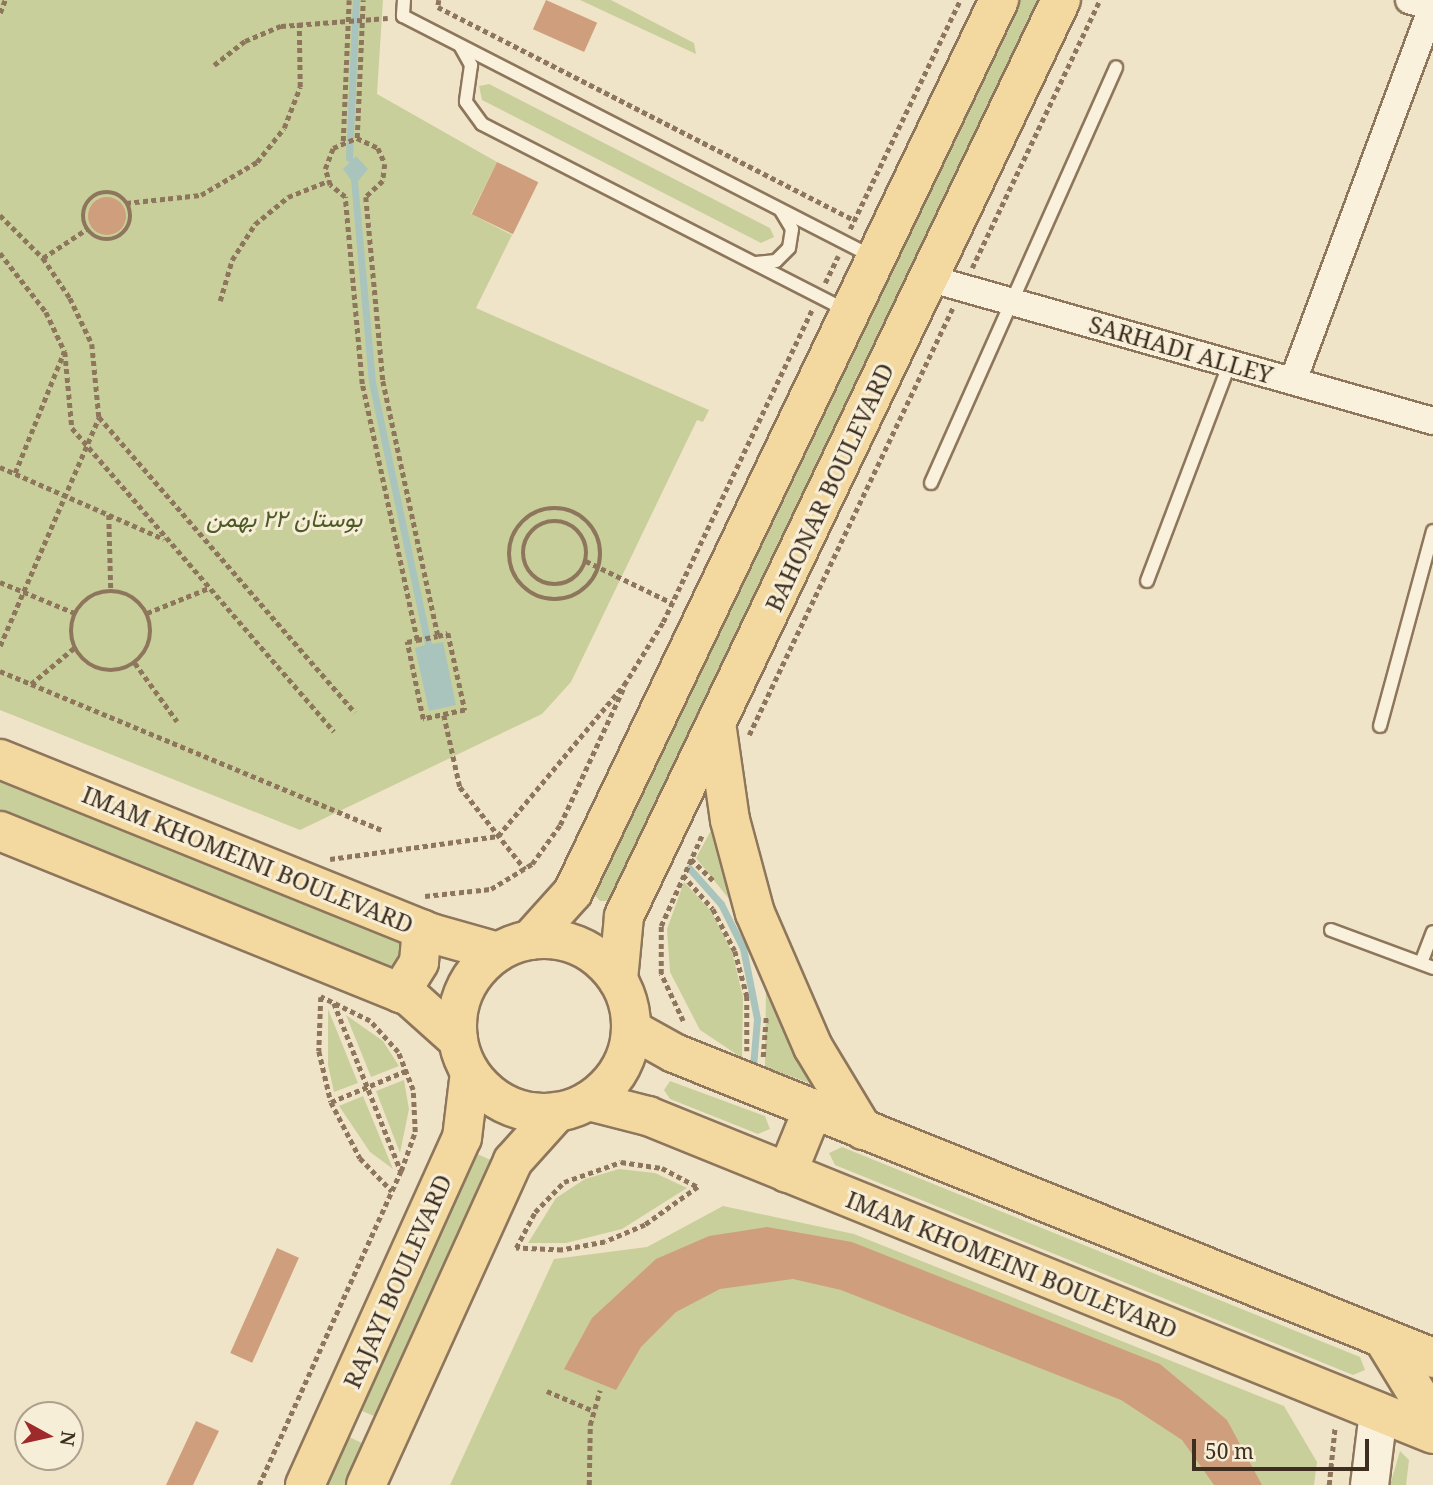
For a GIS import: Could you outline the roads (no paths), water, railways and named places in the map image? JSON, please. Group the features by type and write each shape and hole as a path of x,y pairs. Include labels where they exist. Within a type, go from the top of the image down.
{"main road":[{"path":"464,1056 465,990 573,892 834,304 860,250 999,0"},
{"name":"BAHONAR BOULEVARD","path":"618,980 624,916 716,723 945,283 1061,0"},
{"path":"716,723 724,788 772,959 813,1047 863,1130"},
{"name":"IMAM KHOMEINI BOULEVARD","path":"0,759 514,946"},
{"path":"0,831 400,993 464,1056 508,1106 573,1106"},
{"path":"400,993 419,962 420,912"},
{"path":"372,1473 513,1161 623,1062 631,1029 618,980 580,947 514,946"},
{"path":"631,1029 863,1130 1433,1358"},
{"name":"RAJAYI BOULEVARD","path":"305,1485 462,1138 464,1056"},
{"name":"IMAM KHOMEINI BOULEVARD","path":"573,1106 648,1116 1378,1412 1430,1413"},
{"path":"787,1173 813,1109"},
{"path":"1383,1338 1430,1413"},
{"path":"1369,1485 1378,1412"},
{"path":"327,1437 342,1423 363,1423 378,1439 372,1473"}],"street":[{"path":"1293,381 1427,5"},
{"name":"SARHADI ALLEY","path":"945,283 1433,421"}],"lane":[{"path":"404,0 403,16 860,250"},
{"path":"456,43 469,56 468,110 482,124 834,304"},
{"path":"931,483 1116,67"},
{"path":"469,83 482,70 509,70"},
{"path":"749,261 776,261 789,248 792,229 776,208"},
{"path":"1147,580 1230,363"},
{"path":"1380,726 1433,531"},
{"path":"1331,930 1427,966 1433,932"}],"water":[{"path":"356,156 368,169 358,181 376,382 432,644 443,642 456,705 429,711 415,648 425,645 369,383 351,180 343,169"}],"waterway":[{"path":"349,158 356,0"},
{"path":"689,868 721,904 743,948 757,1019 753,1067"}],"park label":[{"name":"بوستان ۲۲ بهمن","path":"284,518"}]}
